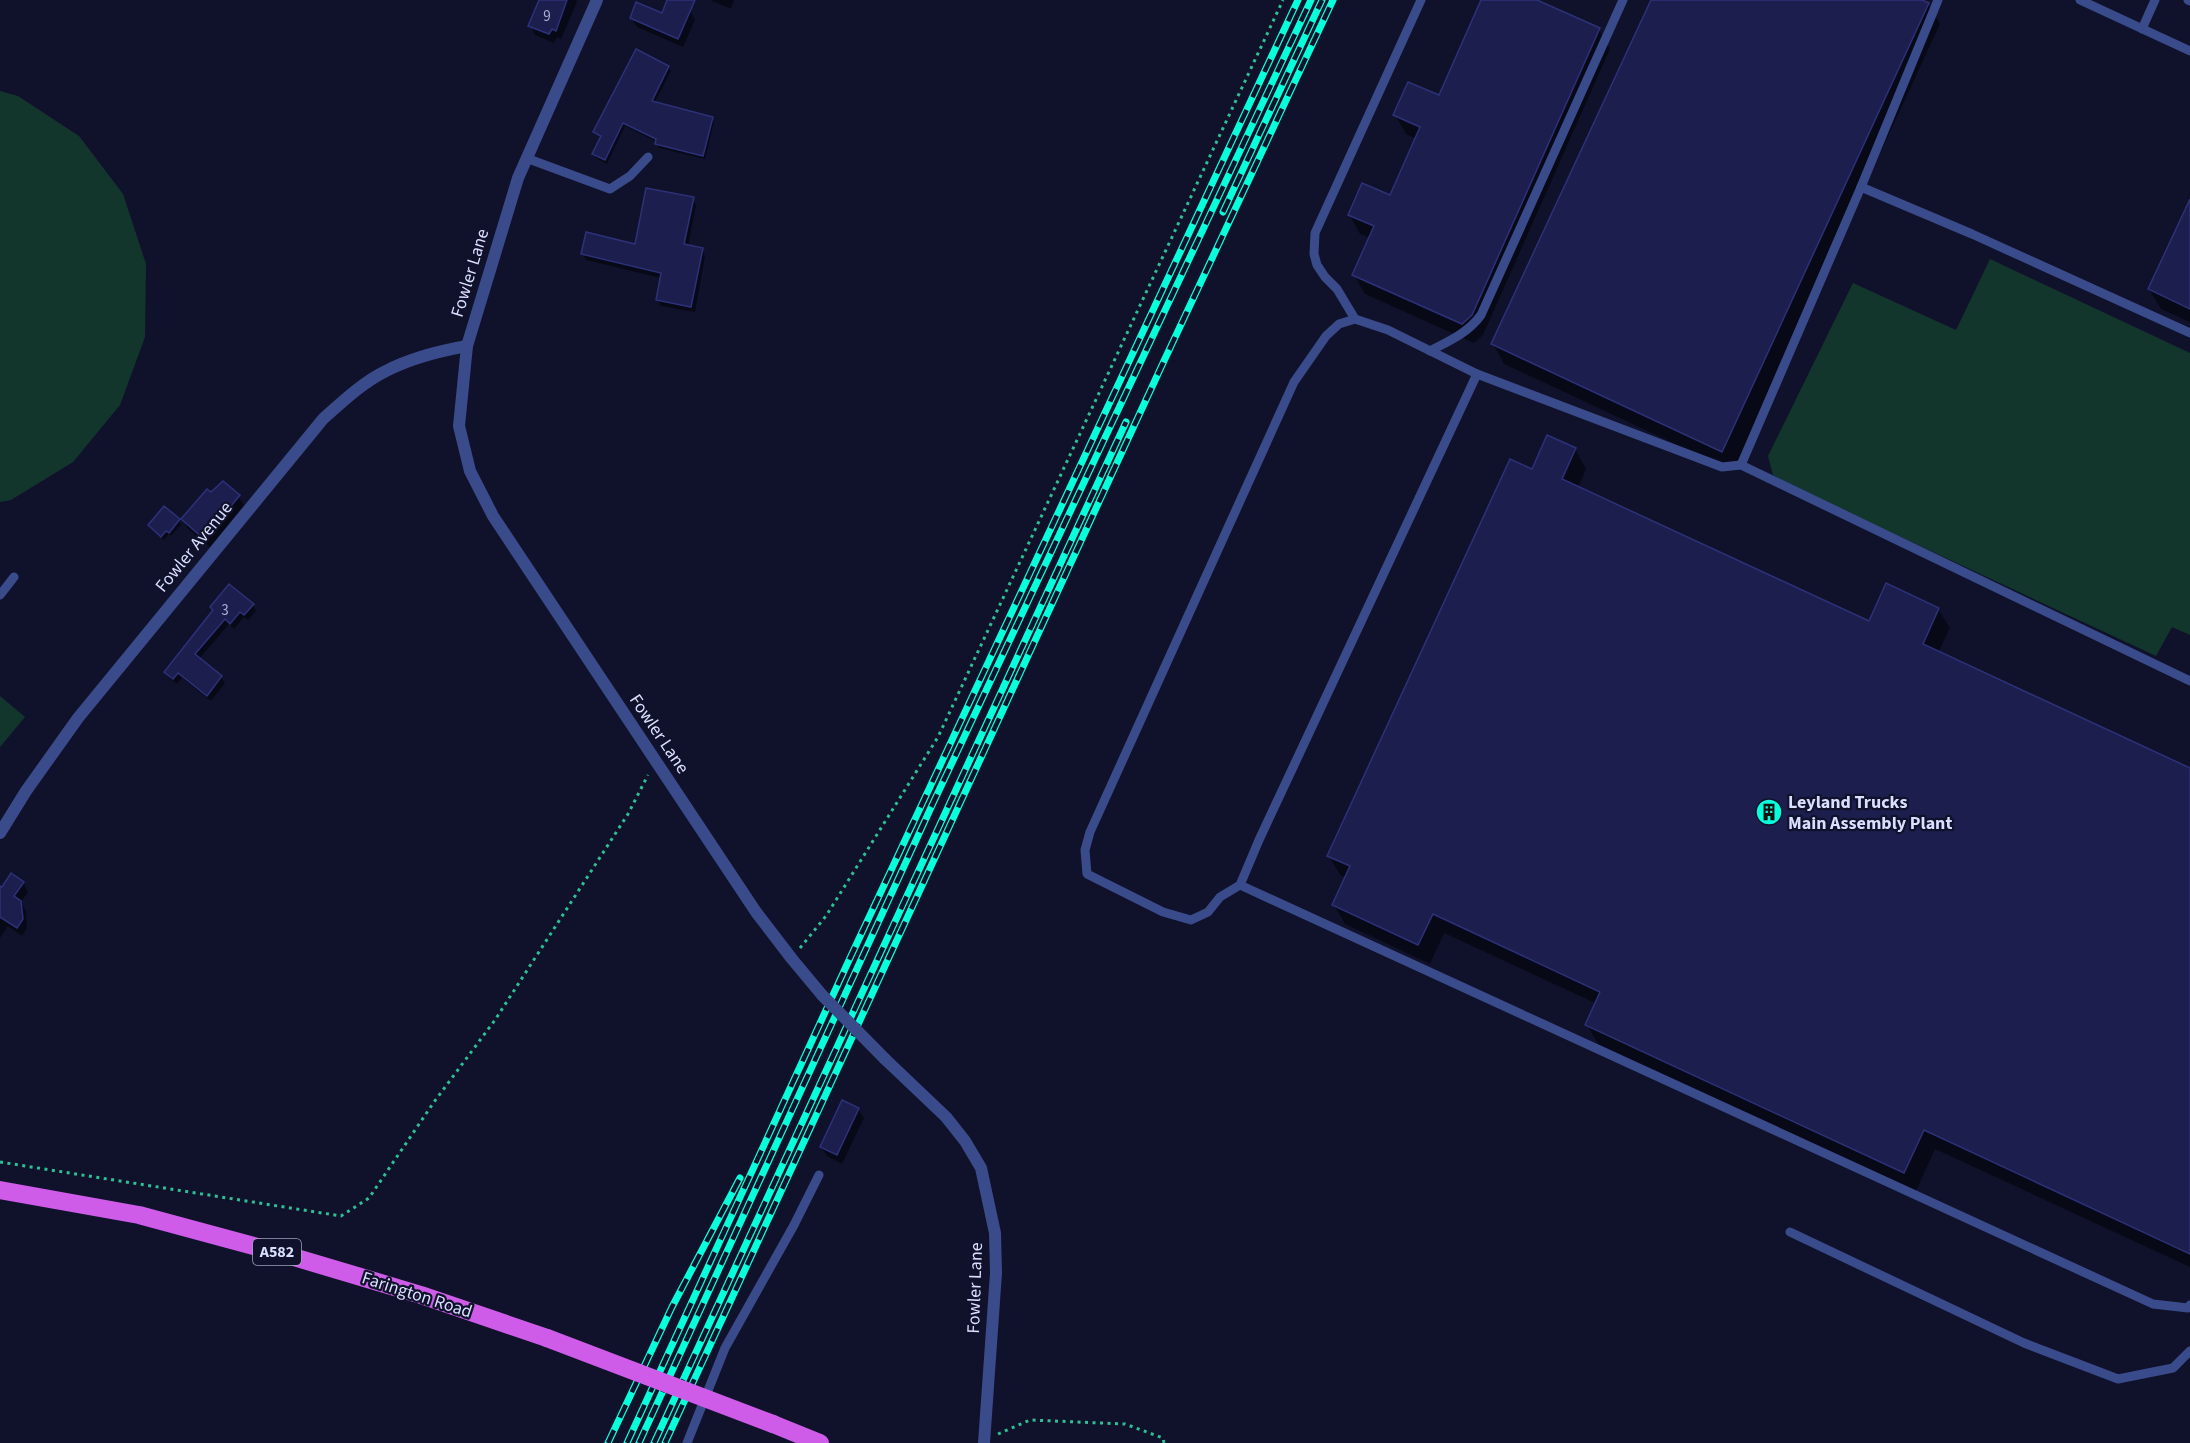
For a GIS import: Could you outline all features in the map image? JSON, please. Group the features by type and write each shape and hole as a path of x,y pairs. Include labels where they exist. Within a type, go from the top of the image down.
{"highway":[{"name":"Farington Road","path":"0,1190 139,1215 421,1294 547,1338 820,1443"}],"street":[{"name":"Fowler Lane","path":"597,0 518,178 466,346 459,426 470,471 493,516 756,912 822,995 946,1117 981,1168 995,1233 996,1274 984,1443"},
{"name":"Fowler Avenue","path":"0,833 26,791 78,718 323,419 386,371 441,351 466,346"}],"lane":[{"path":"1355,319 1337,289 1317,265 1314,254 1315,233 1421,0"},
{"path":"1430,351 1473,326 1481,315 1623,0"},
{"path":"1741,465 1861,187 1938,0"},
{"path":"2080,0 2190,51"},
{"path":"2142,29 2155,0"},
{"path":"526,158 610,189 630,176 648,157"},
{"path":"1861,187 1972,234 2190,333"},
{"path":"1477,374 1240,885 1220,897 1208,912 1191,921 1163,912 1087,874 1085,850 1090,832 1294,382 1326,336 1339,324 1355,319 1388,330 1477,374 1722,467 1741,465 2190,681"},
{"path":"0,595 14,577"},
{"path":"1240,885 2153,1304 2188,1308 2190,1305"},
{"path":"687,1443 725,1348 819,1175"},
{"path":"1790,1232 2024,1343 2118,1379 2173,1368 2190,1351"}],"path":[{"path":"792,959 826,916 938,737 1283,0"},
{"path":"0,1162 341,1216 358,1207 369,1198 434,1102 495,1020 628,814 655,760"},
{"path":"984,1443 1007,1429 1030,1420 1125,1424 1163,1438 1164,1443"}],"green space":[{"path":"0,91 18,96 79,136 123,194 146,264 145,337 120,405 73,462 11,500 0,502"},
{"path":"1990,259 2190,353 2190,635 2172,627 2156,656 1800,490 1773,475 1768,456 1853,283 1956,330"},
{"path":"0,696 25,717 0,747"}],"building":[{"path":"539,0 567,0 556,31 552,29 549,34 528,26"},
{"path":"667,0 695,0 678,39 630,18 636,2 662,13"},
{"path":"1481,0 1537,0 1600,28 1472,315 1462,324 1352,275 1374,226 1348,215 1362,183 1390,195 1420,127 1393,115 1408,82 1439,95"},
{"path":"1651,0 1922,0 1929,3 1722,452 1491,344"},
{"path":"636,49 669,66 652,101 713,117 703,156 655,144 656,139 623,123 605,160 592,154 601,136 593,132"},
{"path":"646,188 694,197 684,244 703,248 691,307 656,300 661,273 581,254 586,232 635,244"},
{"path":"2190,199 2190,309 2148,289"},
{"name":"Leyland Trucks Main Assembly Plant","path":"1547,435 1576,448 1562,479 1869,621 1886,583 1939,608 1923,644 2190,768 2190,1254 1924,1130 1904,1173 1585,1025 1600,992 1433,914 1418,945 1332,905 1350,866 1327,856 1510,459 1532,469"},
{"path":"223,481 240,495 204,539 181,519 207,489 211,492"},
{"path":"164,506 180,519 169,533 166,531 161,537 148,525"},
{"path":"229,584 254,604 244,615 240,612 230,624 225,619 195,654 222,676 207,696 178,673 173,679 164,672 213,610 210,607"},
{"path":"11,873 24,882 14,896 21,901 23,919 17,928 0,917 0,886 2,887"},
{"path":"842,1100 859,1108 837,1155 820,1147"}],"railway":[{"path":"627,1443 850,958 1298,0"},
{"path":"639,1443 934,801 1311,0"},
{"path":"1223,212 1322,0"},
{"path":"665,1443 1333,0"},
{"path":"654,1443 1126,422"},
{"path":"608,1443 672,1307 740,1178"}],"place":[{"name":"Leyland Trucks Main Assembly Plant","path":"1769,812"}]}
